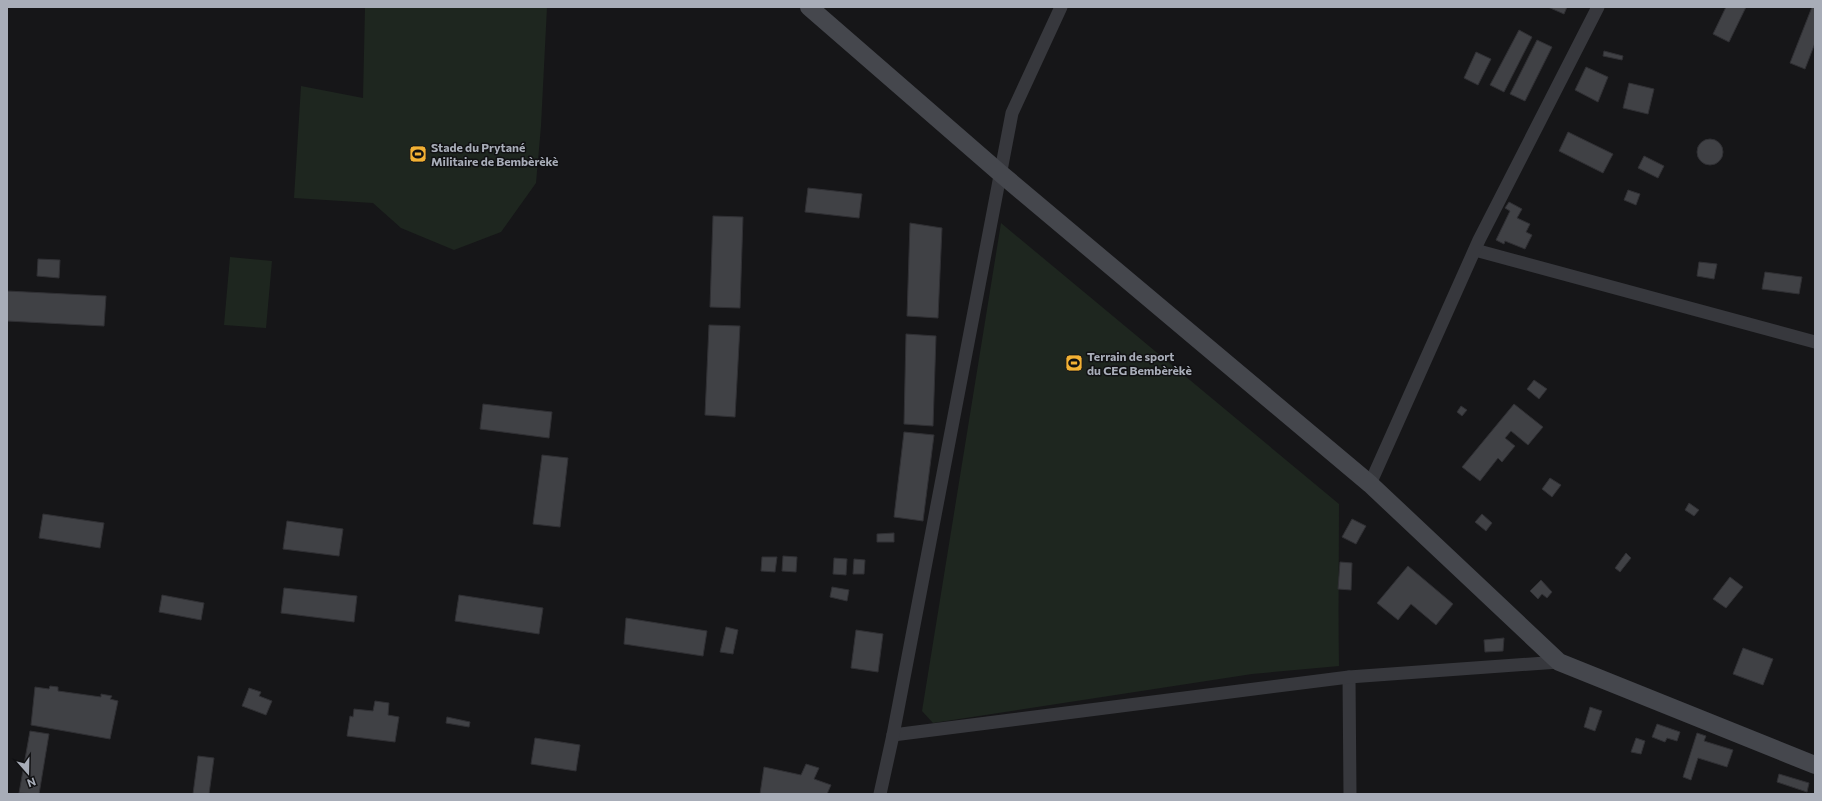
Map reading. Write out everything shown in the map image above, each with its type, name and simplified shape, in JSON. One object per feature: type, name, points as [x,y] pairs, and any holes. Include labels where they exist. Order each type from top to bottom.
[{"type":"main road","points":[[809,7],[1000,173],[1370,484],[1559,662],[1815,765]]},
{"type":"street","points":[[880,794],[893,735],[1012,113],[1061,7]]},
{"type":"street","points":[[1370,484],[1475,250],[1598,7]]},
{"type":"street","points":[[1475,250],[1815,342]]},
{"type":"street","points":[[893,735],[1349,677],[1559,662]]},
{"type":"street","points":[[1349,677],[1350,794]]},
{"type":"shaded area","name":"Stade du Prytané Militaire de Bembèrèkè","points":[[365,7],[547,7],[541,126],[536,183],[501,232],[454,250],[401,228],[373,203],[294,198],[301,86],[363,98]]},
{"type":"shaded area","name":"Terrain de sport du CEG Bembèrèkè","points":[[1001,223],[1339,504],[1339,666],[1252,674],[933,723],[922,711]]},
{"type":"shaded area","points":[[230,257],[272,261],[266,328],[224,325]]},
{"type":"building","points":[[1548,7],[1567,7],[1564,14]]},
{"type":"building","points":[[1726,7],[1746,7],[1729,42],[1713,34]]},
{"type":"building","points":[[1812,7],[1815,7],[1815,43],[1805,69],[1790,63]]},
{"type":"building","points":[[1519,30],[1532,37],[1504,92],[1490,85]]},
{"type":"building","points":[[1537,40],[1552,47],[1525,101],[1510,94]]},
{"type":"building","points":[[1604,51],[1623,56],[1622,60],[1603,56]]},
{"type":"building","points":[[1476,52],[1491,59],[1478,85],[1464,78]]},
{"type":"building","points":[[1586,67],[1608,77],[1598,102],[1575,90]]},
{"type":"building","points":[[1629,83],[1654,89],[1648,114],[1623,108]]},
{"type":"building","points":[[1568,132],[1613,154],[1603,173],[1559,151]]},
{"type":"building","points":[[1710,139],[1720,142],[1723,152],[1720,162],[1710,165],[1700,162],[1697,152],[1700,142]]},
{"type":"building","points":[[1644,156],[1664,166],[1658,178],[1638,168]]},
{"type":"building","points":[[808,188],[862,194],[859,218],[805,212]]},
{"type":"building","points":[[1628,190],[1640,194],[1636,205],[1624,200]]},
{"type":"building","points":[[1509,202],[1522,209],[1517,218],[1530,224],[1526,232],[1532,235],[1525,249],[1505,241],[1504,244],[1496,240],[1510,211],[1505,208]]},
{"type":"building","points":[[713,216],[743,217],[740,308],[710,307]]},
{"type":"building","points":[[910,223],[942,228],[938,318],[907,316]]},
{"type":"building","points":[[38,259],[60,260],[59,278],[37,276]]},
{"type":"building","points":[[1699,262],[1717,264],[1714,279],[1697,276]]},
{"type":"building","points":[[1765,272],[1802,277],[1799,294],[1762,289]]},
{"type":"building","points":[[7,291],[106,296],[104,326],[7,321]]},
{"type":"building","points":[[709,325],[740,326],[735,417],[705,415]]},
{"type":"building","points":[[906,334],[936,336],[933,426],[904,424]]},
{"type":"building","points":[[1534,380],[1547,389],[1539,399],[1527,389]]},
{"type":"building","points":[[483,404],[552,412],[549,438],[480,429]]},
{"type":"building","points":[[1514,404],[1543,427],[1528,445],[1511,431],[1505,438],[1515,446],[1502,462],[1498,458],[1480,481],[1462,467]]},
{"type":"building","points":[[1461,406],[1467,410],[1462,416],[1457,412]]},
{"type":"building","points":[[904,432],[934,435],[923,521],[894,517]]},
{"type":"building","points":[[542,455],[568,458],[560,527],[533,524]]},
{"type":"building","points":[[1550,478],[1561,485],[1552,497],[1542,489]]},
{"type":"building","points":[[1689,503],[1699,510],[1694,516],[1685,510]]},
{"type":"building","points":[[43,514],[104,523],[100,548],[39,538]]},
{"type":"building","points":[[1482,514],[1492,523],[1486,531],[1475,522]]},
{"type":"building","points":[[1352,519],[1366,526],[1356,544],[1342,537]]},
{"type":"building","points":[[287,521],[343,529],[339,556],[283,549]]},
{"type":"building","points":[[894,533],[894,542],[877,542],[877,534]]},
{"type":"building","points":[[1626,553],[1631,558],[1620,572],[1615,568]]},
{"type":"building","points":[[783,556],[797,557],[796,572],[782,571]]},
{"type":"building","points":[[762,557],[777,557],[775,572],[761,571]]},
{"type":"building","points":[[834,558],[847,559],[846,575],[833,574]]},
{"type":"building","points":[[854,559],[865,560],[864,574],[853,574]]},
{"type":"building","points":[[1340,562],[1352,563],[1351,590],[1338,589]]},
{"type":"building","points":[[1408,566],[1453,604],[1436,625],[1411,604],[1398,620],[1377,603]]},
{"type":"building","points":[[1730,577],[1743,587],[1726,608],[1713,599]]},
{"type":"building","points":[[1541,580],[1552,592],[1547,598],[1542,594],[1538,599],[1530,591]]},
{"type":"building","points":[[832,587],[849,590],[847,601],[830,597]]},
{"type":"building","points":[[284,588],[357,596],[354,622],[281,613]]},
{"type":"building","points":[[162,595],[204,603],[201,620],[159,612]]},
{"type":"building","points":[[459,595],[543,608],[539,634],[455,621]]},
{"type":"building","points":[[626,618],[707,631],[703,656],[624,644]]},
{"type":"building","points":[[726,627],[738,630],[733,654],[720,652]]},
{"type":"building","points":[[856,630],[883,634],[878,672],[851,668]]},
{"type":"building","points":[[1504,638],[1503,651],[1485,652],[1484,640]]},
{"type":"building","points":[[1743,648],[1773,659],[1763,685],[1733,674]]},
{"type":"building","points":[[50,686],[58,687],[58,691],[101,697],[101,694],[112,696],[110,699],[118,701],[110,739],[31,725],[35,687],[49,689]]},
{"type":"building","points":[[249,688],[261,692],[259,696],[272,701],[266,715],[242,706]]},
{"type":"building","points":[[375,701],[389,703],[388,715],[399,717],[395,742],[347,736],[350,716],[353,717],[354,709],[373,711]]},
{"type":"building","points":[[1590,707],[1602,711],[1595,731],[1584,727]]},
{"type":"building","points":[[447,717],[470,722],[469,727],[446,723]]},
{"type":"building","points":[[1657,724],[1680,732],[1677,741],[1667,738],[1665,742],[1652,737]]},
{"type":"building","points":[[30,731],[49,734],[39,794],[19,793]]},
{"type":"building","points":[[1697,733],[1706,736],[1704,741],[1733,750],[1727,767],[1698,758],[1691,780],[1683,777]]},
{"type":"building","points":[[535,738],[580,745],[576,771],[531,764]]},
{"type":"building","points":[[1636,738],[1645,741],[1641,754],[1631,752]]},
{"type":"building","points":[[198,756],[214,758],[209,794],[193,794]]},
{"type":"building","points":[[806,764],[819,768],[814,779],[831,785],[827,794],[760,794],[764,767],[801,775]]},
{"type":"building","points":[[1779,774],[1809,783],[1807,792],[1777,782]]},
{"type":"place","name":"Stade du Prytané Militaire de Bembèrèkè","points":[[418,154]]},
{"type":"place","name":"Terrain de sport du CEG Bembèrèkè","points":[[1074,363]]}]
